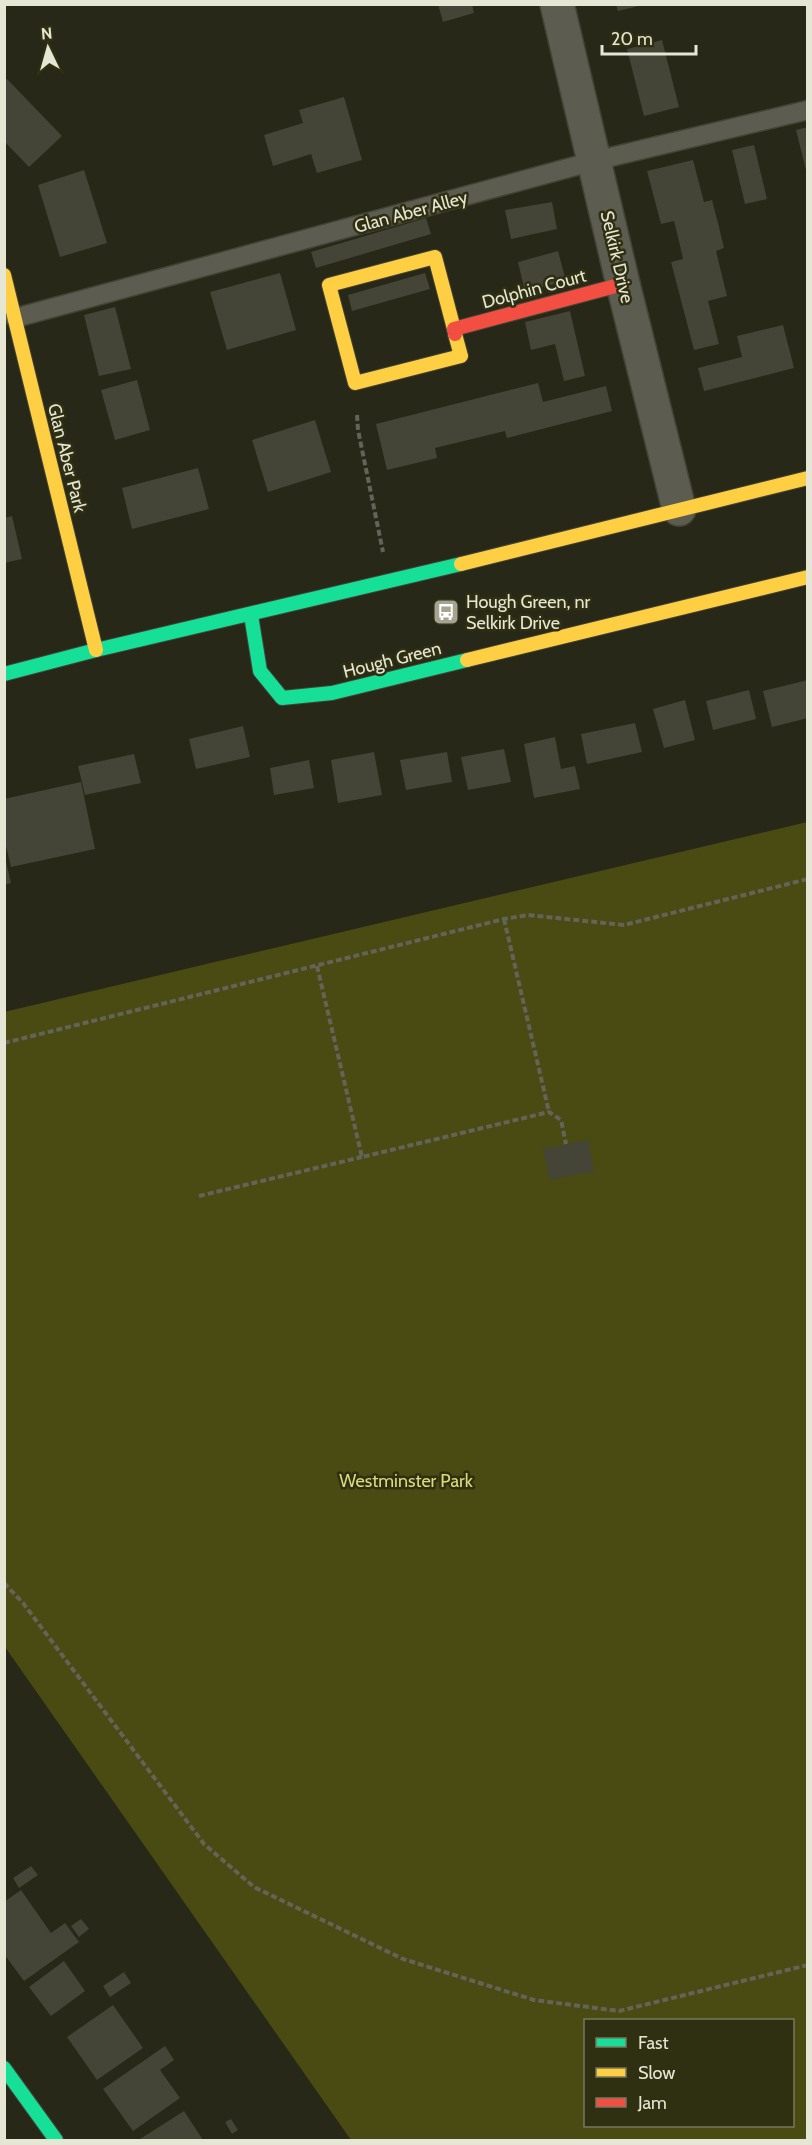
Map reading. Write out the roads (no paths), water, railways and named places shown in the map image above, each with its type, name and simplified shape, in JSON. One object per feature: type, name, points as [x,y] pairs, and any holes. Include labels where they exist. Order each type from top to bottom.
[{"type":"street","name":"Selkirk Drive","points":[[557,4],[679,509]]},
{"type":"street","points":[[435,257],[454,329],[461,356],[355,383],[329,285],[435,257]]},
{"type":"street","name":"Glan Aber Park","points":[[4,275],[96,650]]},
{"type":"street","name":"Dolphin Court","points":[[454,329],[623,284]]},
{"type":"street","points":[[4,674],[96,650],[389,582],[807,478]]},
{"type":"street","name":"Hough Green","points":[[251,615],[260,671],[282,698],[332,693],[807,577]]},
{"type":"street","points":[[4,2068],[56,2140]]},
{"type":"lane","name":"Glan Aber Alley","points":[[15,318],[594,161],[807,110]]},
{"type":"place","name":"Hough Green, nr Selkirk Drive","points":[[446,612]]},
{"type":"park label","name":"Westminster Park","points":[[406,1481]]}]
